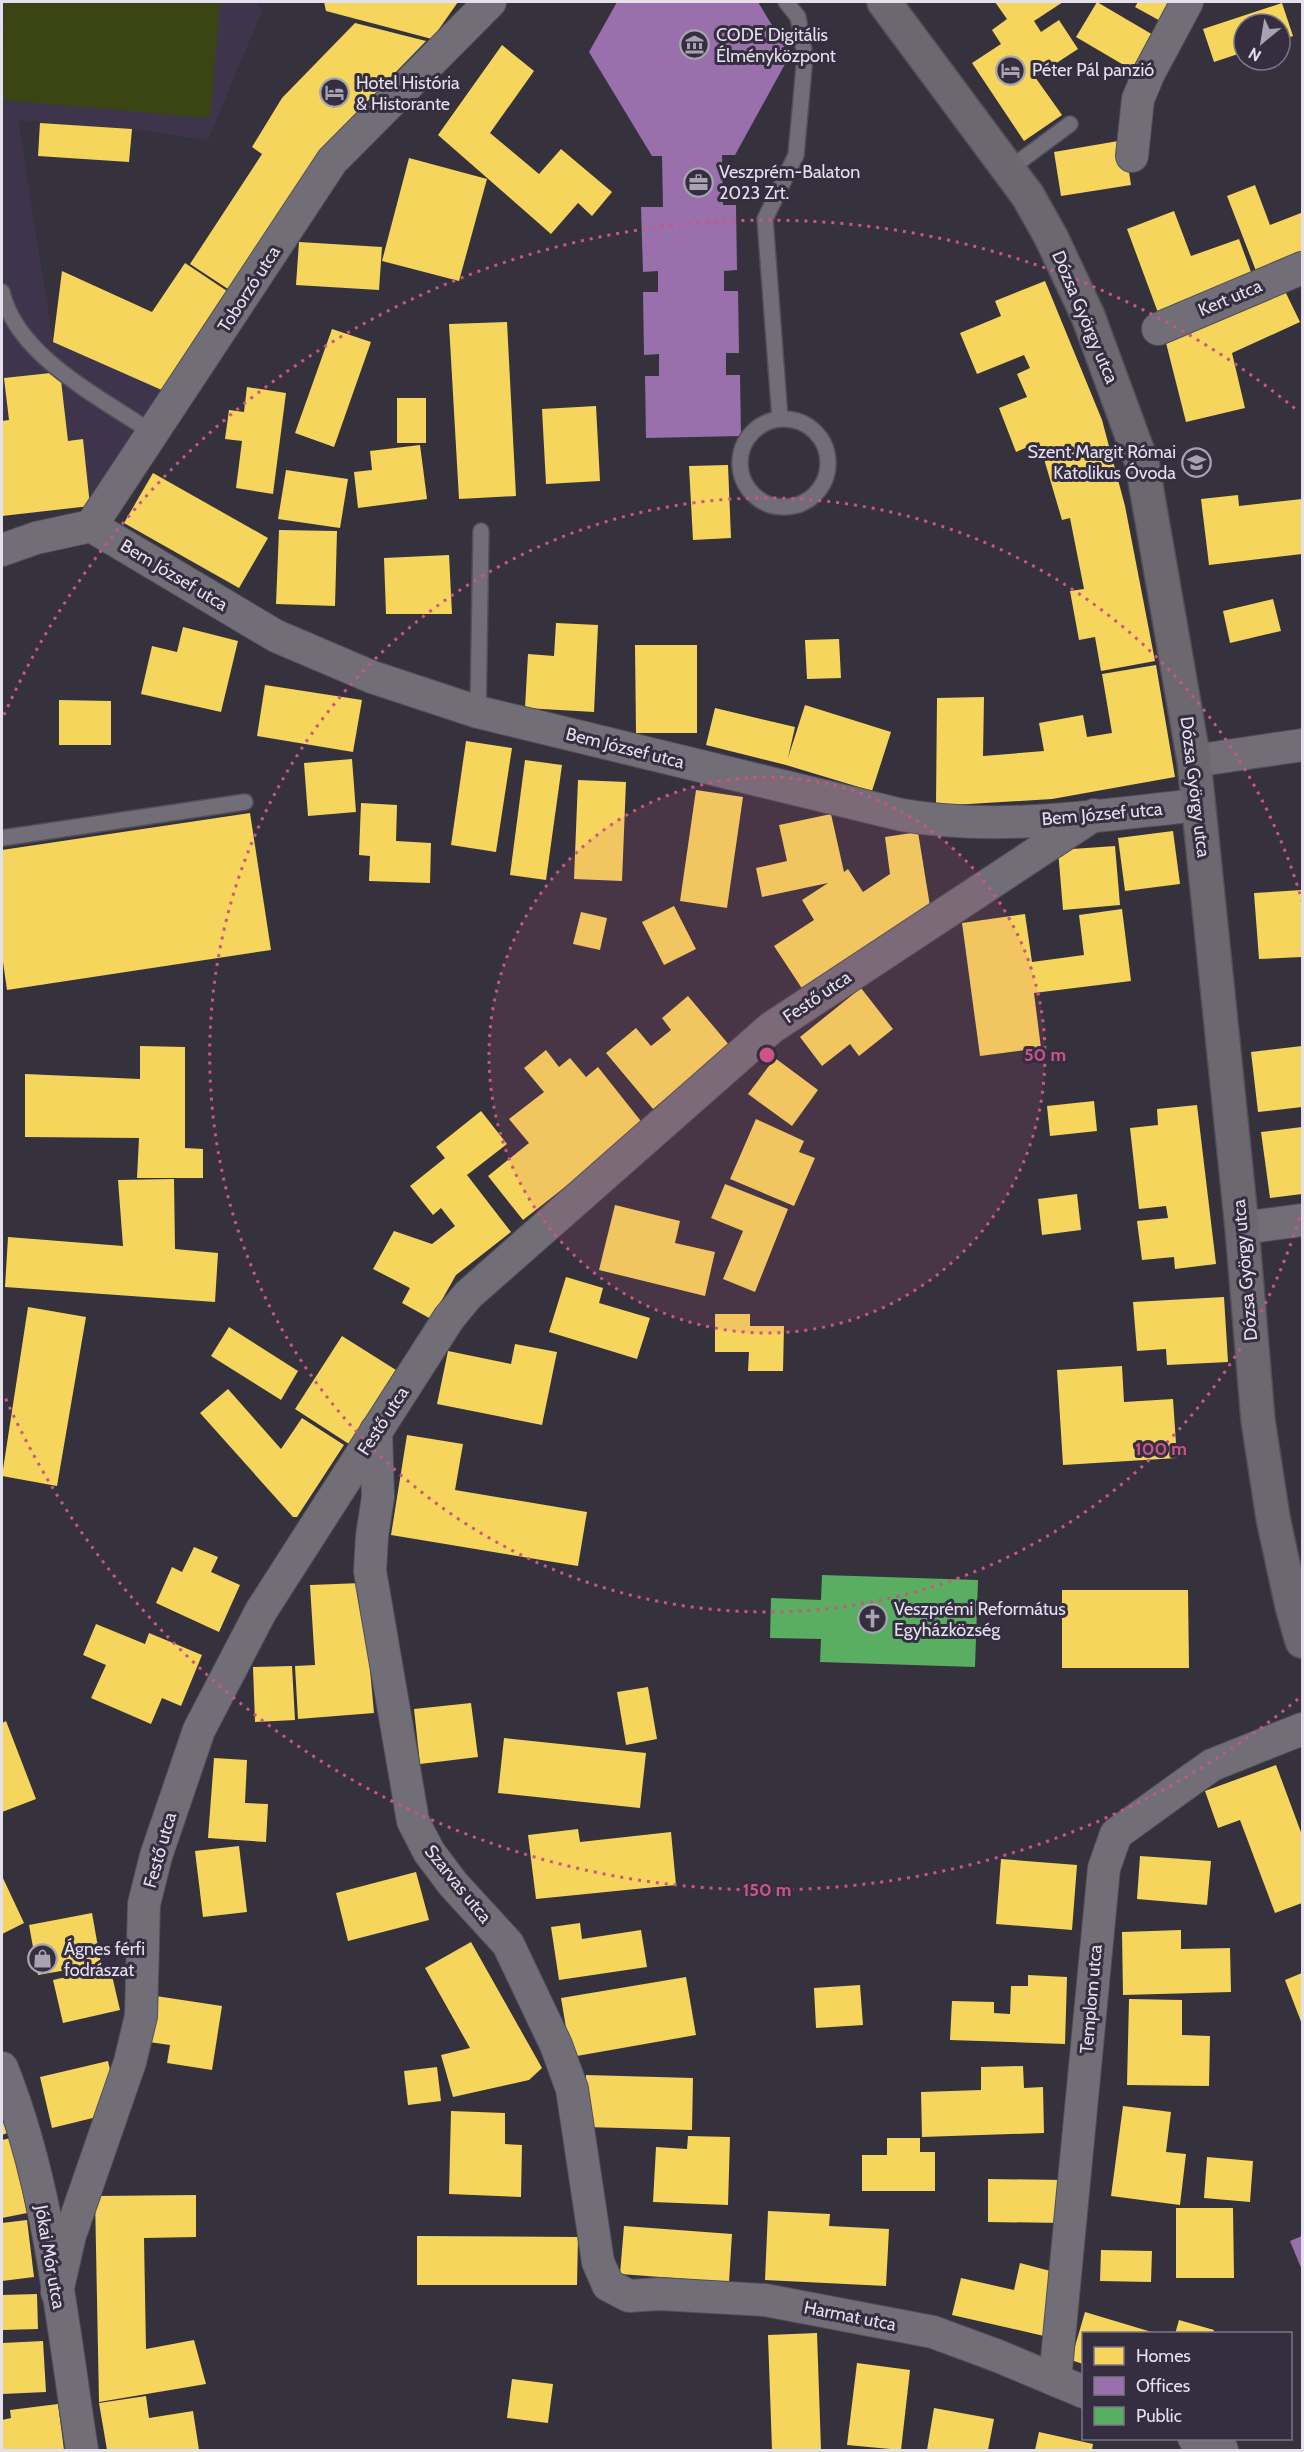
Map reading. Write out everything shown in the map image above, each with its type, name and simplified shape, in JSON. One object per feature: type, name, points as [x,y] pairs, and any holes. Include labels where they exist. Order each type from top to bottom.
[{"type":"main road","name":"Dózsa György utca","points":[[884,2],[1028,196],[1051,237],[1088,316],[1142,463],[1194,761],[1242,1228],[1258,1420],[1273,1518],[1302,1641]]},
{"type":"street","name":"Toborzó utca","points":[[91,526],[154,434],[332,161],[490,2]]},
{"type":"street","points":[[1132,156],[1138,99],[1149,73],[1187,2]]},
{"type":"street","name":"Kert utca","points":[[1158,329],[1302,268]]},
{"type":"street","points":[[2,550],[36,538],[91,526]]},
{"type":"street","name":"Bem József utca","points":[[91,526],[276,636],[372,677],[478,712],[922,818],[992,824],[1198,805]]},
{"type":"street","points":[[1194,761],[1302,745]]},
{"type":"street","name":"Festő utca","points":[[57,2292],[70,2235],[130,2062],[141,2016],[144,1904],[156,1856],[199,1730],[261,1611],[449,1318],[468,1295],[771,1028],[1094,815]]},
{"type":"street","points":[[1242,1228],[1302,1220]]},
{"type":"street","name":"Szarvas utca","points":[[376,1431],[378,1497],[370,1571],[413,1821],[429,1852],[453,1884],[508,1944],[556,2045],[572,2089],[598,2262],[608,2285]]},
{"type":"street","name":"Templom utca","points":[[1055,2380],[1104,1868],[1116,1834],[1212,1765],[1302,1729]]},
{"type":"street","name":"Jókai Mór utca","points":[[2,2068],[18,2109],[45,2218],[82,2451]]},
{"type":"street","name":"Harmat utca","points":[[608,2285],[629,2296],[659,2294],[765,2300],[933,2332],[1082,2392]]},
{"type":"street","points":[[1196,2440],[1222,2451]]},
{"type":"lane","points":[[780,419],[765,219],[796,155],[805,56],[798,17],[786,2]]},
{"type":"lane","points":[[1008,170],[1070,124]]},
{"type":"lane","points":[[2,292],[18,330],[37,354],[154,434]]},
{"type":"lane","points":[[780,419],[799,421],[813,429],[823,440],[828,455],[828,471],[816,493],[804,502],[789,507],[773,506],[760,500],[748,490],[739,467],[741,452],[747,437],[758,427],[780,419]]},
{"type":"lane","points":[[478,712],[481,531]]},
{"type":"lane","points":[[2,838],[244,802]]},
{"type":"shaded area","points":[[2,2],[256,2],[262,11],[208,140],[132,129],[18,120],[53,342],[164,391],[90,506],[2,516]]},
{"type":"green space","points":[[4,2],[220,2],[210,118],[2,100]]},
{"type":"building: Homes","points":[[324,2],[458,2],[432,39],[326,11]]},
{"type":"building: Homes","name":"Péter Pál panzió","points":[[995,2],[1063,2],[1034,21],[1041,32],[1059,20],[1078,49],[1035,77],[1062,115],[1024,141],[972,63],[1001,44],[992,30],[1007,19]]},
{"type":"building: Homes","points":[[1097,2],[1160,39],[1139,74],[1076,37]]},
{"type":"building: Homes","points":[[1138,2],[1176,2],[1164,23],[1135,7]]},
{"type":"building: Homes","points":[[1282,3],[1285,12],[1255,12]]},
{"type":"building: Homes","points":[[1232,19],[1232,56],[1214,62],[1203,29]]},
{"type":"building: Homes","points":[[355,23],[426,41],[328,142],[231,291],[190,264],[262,154],[252,147],[282,98]]},
{"type":"building: Homes","points":[[502,45],[534,71],[490,133],[539,174],[561,149],[612,192],[592,216],[578,203],[551,234],[438,135]]},
{"type":"building: Homes","points":[[40,123],[132,129],[129,162],[38,156]]},
{"type":"building: Homes","points":[[1124,140],[1131,185],[1061,196],[1054,152]]},
{"type":"building: Homes","points":[[409,158],[487,179],[459,281],[382,261]]},
{"type":"building: Homes","points":[[1255,185],[1270,225],[1301,213],[1302,216],[1302,259],[1258,276],[1227,196]]},
{"type":"building: Homes","points":[[1174,211],[1191,256],[1239,239],[1255,283],[1160,318],[1127,229]]},
{"type":"building: Homes","points":[[299,242],[382,247],[379,290],[296,285]]},
{"type":"building: Homes","points":[[185,263],[230,293],[164,391],[53,342],[62,271],[152,312]]},
{"type":"building: Homes","points":[[1045,281],[1102,420],[1125,506],[1155,661],[1101,671],[1095,637],[1079,640],[1070,591],[1084,589],[1070,518],[1062,520],[1039,442],[1016,452],[999,408],[1027,397],[1017,374],[1030,368],[1024,355],[977,374],[960,333],[1001,316],[995,301]]},
{"type":"building: Homes","points":[[1282,285],[1300,322],[1232,353],[1245,408],[1186,422],[1165,339]]},
{"type":"building: Homes","points":[[507,322],[516,496],[459,499],[449,324]]},
{"type":"building: Homes","points":[[332,329],[371,342],[334,447],[295,433]]},
{"type":"building: Homes","points":[[60,372],[68,441],[83,439],[90,506],[2,516],[2,421],[9,420],[4,378]]},
{"type":"building: Homes","points":[[247,387],[286,393],[273,494],[236,488],[242,441],[225,439],[229,410],[244,412]]},
{"type":"building: Homes","points":[[397,398],[426,398],[426,443],[397,443]]},
{"type":"building: Homes","points":[[596,406],[600,481],[546,484],[542,409]]},
{"type":"building: Homes","points":[[420,445],[427,499],[358,508],[354,472],[372,470],[370,451]]},
{"type":"building: Homes","points":[[728,465],[731,538],[693,540],[689,466]]},
{"type":"building: Homes","points":[[286,470],[348,479],[340,528],[278,519]]},
{"type":"building: Homes","points":[[153,473],[268,538],[239,588],[124,523]]},
{"type":"building: Homes","points":[[1238,495],[1239,506],[1302,499],[1302,554],[1209,565],[1201,499]]},
{"type":"building: Homes","points":[[279,530],[337,531],[335,606],[276,604]]},
{"type":"building: Homes","points":[[449,555],[452,614],[386,614],[384,558]]},
{"type":"building: Homes","points":[[1273,599],[1281,631],[1230,643],[1223,611]]},
{"type":"building: Homes","points":[[556,623],[598,625],[594,712],[525,708],[528,654],[554,656]]},
{"type":"building: Homes","points":[[183,627],[238,641],[221,712],[141,694],[152,646],[177,652]]},
{"type":"building: Homes","points":[[839,639],[841,678],[807,679],[805,640]]},
{"type":"building: Homes","points":[[635,645],[697,645],[697,733],[636,733]]},
{"type":"building: Homes","points":[[1156,665],[1175,777],[1052,799],[936,806],[937,698],[984,697],[983,756],[1044,751],[1039,723],[1083,715],[1087,737],[1112,733],[1102,674]]},
{"type":"building: Homes","points":[[265,685],[362,700],[353,752],[257,736]]},
{"type":"building: Homes","points":[[59,700],[111,701],[111,745],[59,745]]},
{"type":"building: Homes","points":[[805,705],[891,732],[872,791],[786,765],[706,745],[715,708],[795,727],[788,758]]},
{"type":"building: Homes","points":[[466,741],[512,748],[496,852],[451,845]]},
{"type":"building: Homes","points":[[352,759],[356,812],[308,816],[304,763]]},
{"type":"building: Homes","points":[[525,760],[562,765],[546,880],[510,875]]},
{"type":"building: Homes","points":[[578,780],[626,782],[622,881],[574,879]]},
{"type":"building: Homes","points":[[696,790],[743,797],[727,908],[680,901]]},
{"type":"building: Homes","points":[[361,803],[397,805],[396,841],[431,843],[430,883],[369,881],[370,856],[359,855]]},
{"type":"building: Homes","points":[[250,813],[271,950],[7,990],[2,955],[2,850]]},
{"type":"building: Homes","points":[[831,814],[844,872],[848,869],[863,892],[890,874],[885,837],[918,832],[930,906],[803,990],[774,946],[814,920],[802,900],[828,883],[762,897],[756,868],[787,861],[779,825]]},
{"type":"building: Homes","points":[[1173,831],[1180,884],[1125,891],[1118,838]]},
{"type":"building: Homes","points":[[1115,846],[1120,905],[1063,910],[1058,850]]},
{"type":"building: Homes","points":[[1302,890],[1302,957],[1259,959],[1254,893]]},
{"type":"building: Homes","points":[[674,906],[696,949],[664,965],[642,922]]},
{"type":"building: Homes","points":[[1122,909],[1131,981],[1034,993],[1041,1048],[980,1056],[962,923],[1025,914],[1032,962],[1084,955],[1079,915]]},
{"type":"building: Homes","points":[[581,912],[607,918],[600,950],[573,944]]},
{"type":"building: Homes","points":[[861,988],[893,1029],[859,1056],[850,1044],[822,1066],[800,1037]]},
{"type":"building: Homes","points":[[688,996],[730,1046],[653,1109],[606,1053],[636,1028],[651,1046],[671,1030],[662,1018]]},
{"type":"building: Homes","points":[[140,1046],[185,1047],[185,1148],[203,1149],[203,1178],[137,1178],[139,1138],[25,1137],[25,1074],[140,1079]]},
{"type":"building: Homes","points":[[1302,1046],[1302,1107],[1258,1112],[1251,1052]]},
{"type":"building: Homes","points":[[546,1050],[559,1067],[570,1058],[586,1077],[598,1067],[644,1125],[523,1220],[488,1176],[529,1143],[509,1119],[544,1092],[524,1068]]},
{"type":"building: Homes","points":[[775,1058],[818,1090],[792,1126],[748,1094]]},
{"type":"building: Homes","points":[[1094,1101],[1097,1131],[1050,1136],[1047,1106]]},
{"type":"building: Homes","points":[[1197,1105],[1216,1264],[1175,1269],[1174,1257],[1142,1260],[1137,1221],[1168,1218],[1166,1206],[1139,1209],[1130,1128],[1158,1125],[1157,1109]]},
{"type":"building: Homes","points":[[481,1111],[507,1144],[467,1175],[511,1232],[456,1275],[431,1319],[402,1303],[410,1288],[373,1269],[394,1231],[432,1244],[455,1226],[441,1208],[433,1215],[410,1186],[445,1158],[436,1147]]},
{"type":"building: Homes","points":[[756,1119],[804,1141],[799,1152],[815,1158],[794,1206],[730,1179]]},
{"type":"building: Homes","points":[[1302,1127],[1302,1194],[1270,1198],[1261,1132]]},
{"type":"building: Homes","points":[[174,1179],[175,1249],[218,1253],[215,1302],[5,1287],[8,1237],[123,1246],[118,1180]]},
{"type":"building: Homes","points":[[725,1184],[788,1209],[755,1292],[723,1279],[743,1231],[711,1218]]},
{"type":"building: Homes","points":[[1077,1194],[1081,1230],[1042,1235],[1038,1199]]},
{"type":"building: Homes","points":[[615,1205],[680,1221],[675,1243],[715,1252],[705,1296],[599,1270]]},
{"type":"building: Homes","points":[[566,1277],[603,1288],[599,1303],[650,1318],[637,1359],[549,1332]]},
{"type":"building: Homes","points":[[1224,1297],[1228,1362],[1167,1365],[1166,1349],[1137,1351],[1133,1302]]},
{"type":"building: Homes","points":[[28,1307],[86,1317],[57,1486],[2,1476]]},
{"type":"building: Homes","points":[[715,1314],[750,1314],[750,1326],[784,1326],[783,1371],[748,1371],[749,1352],[715,1352]]},
{"type":"building: Homes","points":[[229,1327],[298,1371],[281,1400],[211,1356]]},
{"type":"building: Homes","points":[[342,1336],[396,1370],[349,1444],[295,1409]]},
{"type":"building: Homes","points":[[515,1344],[557,1352],[542,1425],[437,1404],[448,1351],[511,1364]]},
{"type":"building: Homes","points":[[1122,1366],[1124,1402],[1173,1399],[1177,1458],[1063,1465],[1057,1370]]},
{"type":"building: Homes","points":[[228,1389],[281,1449],[302,1418],[344,1445],[297,1517],[293,1517],[200,1413]]},
{"type":"building: Homes","points":[[407,1435],[463,1444],[455,1490],[587,1512],[578,1566],[391,1535]]},
{"type":"building: Homes","points":[[194,1547],[218,1557],[211,1572],[240,1585],[219,1632],[156,1603],[172,1567],[182,1572]]},
{"type":"building: Homes","points":[[362,1583],[374,1713],[298,1719],[295,1666],[315,1665],[310,1585]]},
{"type":"building: Homes","points":[[1062,1590],[1188,1590],[1189,1668],[1062,1668]]},
{"type":"building: Homes","points":[[96,1624],[145,1644],[149,1633],[202,1655],[181,1706],[162,1698],[151,1724],[91,1698],[106,1665],[83,1655]]},
{"type":"building: Homes","points":[[292,1666],[295,1720],[255,1722],[253,1667]]},
{"type":"building: Homes","points":[[648,1687],[657,1739],[626,1745],[617,1692]]},
{"type":"building: Homes","points":[[471,1703],[478,1757],[420,1764],[414,1709]]},
{"type":"building: Homes","points":[[6,1721],[36,1799],[2,1812],[2,1723]]},
{"type":"building: Homes","points":[[504,1738],[646,1753],[640,1808],[498,1793]]},
{"type":"building: Homes","points":[[214,1758],[247,1760],[245,1803],[268,1804],[266,1842],[208,1838]]},
{"type":"building: Homes","points":[[1276,1765],[1302,1835],[1302,1903],[1275,1913],[1240,1820],[1218,1828],[1205,1791]]},
{"type":"building: Homes","points":[[578,1829],[580,1842],[671,1832],[676,1885],[536,1899],[528,1835]]},
{"type":"building: Homes","points":[[239,1846],[247,1912],[203,1917],[195,1851]]},
{"type":"building: Homes","points":[[1140,1856],[1211,1861],[1207,1905],[1137,1899]]},
{"type":"building: Homes","points":[[1001,1859],[1077,1865],[1072,1930],[996,1924]]},
{"type":"building: Homes","points":[[416,1872],[429,1920],[348,1941],[336,1893]]},
{"type":"building: Homes","points":[[2,1876],[24,1923],[2,1934]]},
{"type":"building: Homes","points":[[92,1913],[101,1964],[38,1975],[29,1925]]},
{"type":"building: Homes","points":[[580,1923],[582,1939],[641,1930],[647,1967],[559,1980],[551,1927]]},
{"type":"building: Homes","points":[[1181,1930],[1181,1949],[1230,1948],[1231,1992],[1123,1995],[1122,1932]]},
{"type":"building: Homes","points":[[471,1942],[542,2068],[529,2080],[453,2097],[441,2055],[470,2048],[425,1968]]},
{"type":"building: Homes","points":[[110,1967],[120,2010],[63,2023],[53,1980]]},
{"type":"building: Homes","points":[[1302,1973],[1302,2024],[1285,1980]]},
{"type":"building: Homes","points":[[1028,1975],[1067,1977],[1065,2044],[950,2040],[952,2001],[994,2002],[994,2013],[1010,2014],[1011,1986],[1028,1986]]},
{"type":"building: Homes","points":[[686,1977],[696,2035],[571,2057],[561,1998]]},
{"type":"building: Homes","points":[[860,1985],[863,2025],[816,2028],[814,1988]]},
{"type":"building: Homes","points":[[156,1996],[222,2006],[212,2070],[167,2063],[170,2045],[149,2042]]},
{"type":"building: Homes","points":[[1129,1999],[1182,2000],[1182,2035],[1210,2036],[1209,2086],[1127,2085]]},
{"type":"building: Homes","points":[[108,2061],[114,2088],[101,2116],[52,2128],[40,2077]]},
{"type":"building: Homes","points":[[1023,2066],[1024,2088],[1043,2087],[1044,2133],[922,2137],[921,2092],[981,2090],[981,2067]]},
{"type":"building: Homes","points":[[437,2067],[441,2101],[408,2105],[404,2071]]},
{"type":"building: Homes","points":[[586,2075],[693,2078],[692,2130],[585,2127]]},
{"type":"building: Homes","points":[[1123,2106],[1171,2112],[1166,2152],[1186,2154],[1180,2205],[1111,2196]]},
{"type":"building: Homes","points":[[451,2111],[505,2113],[505,2144],[522,2145],[521,2197],[449,2194]]},
{"type":"building: Homes","points":[[2,2119],[7,2133],[2,2135]]},
{"type":"building: Homes","points":[[688,2136],[730,2137],[728,2205],[653,2202],[656,2147],[687,2149]]},
{"type":"building: Homes","points":[[11,2138],[27,2213],[2,2218],[2,2140]]},
{"type":"building: Homes","points":[[887,2138],[920,2138],[920,2152],[935,2152],[935,2191],[862,2191],[862,2155],[887,2155]]},
{"type":"building: Homes","points":[[1207,2157],[1253,2161],[1250,2202],[1204,2198]]},
{"type":"building: Homes","points":[[988,2179],[1063,2180],[1063,2223],[988,2222]]},
{"type":"building: Homes","points":[[196,2195],[196,2237],[144,2238],[146,2349],[194,2340],[206,2384],[99,2402],[95,2196]]},
{"type":"building: Homes","points":[[1176,2208],[1233,2208],[1234,2278],[1176,2278]]},
{"type":"building: Homes","points":[[768,2211],[830,2214],[829,2226],[889,2229],[886,2286],[765,2280]]},
{"type":"building: Homes","points":[[27,2220],[34,2277],[2,2281],[2,2223]]},
{"type":"building: Homes","points":[[624,2226],[732,2234],[729,2282],[620,2274]]},
{"type":"building: Homes","points":[[417,2236],[578,2237],[577,2285],[417,2285]]},
{"type":"building: Homes","points":[[1101,2250],[1152,2251],[1151,2282],[1100,2281]]},
{"type":"building: Homes","points":[[1020,2263],[1058,2273],[1044,2336],[952,2315],[961,2278],[1014,2290]]},
{"type":"building: Homes","points":[[37,2294],[38,2329],[2,2330],[2,2295]]},
{"type":"building: Homes","points":[[1085,2312],[1152,2332],[1082,2332],[1082,2364],[1071,2360]]},
{"type":"building: Homes","points":[[1179,2320],[1214,2330],[1214,2332],[1176,2332]]},
{"type":"building: Homes","points":[[817,2333],[821,2450],[772,2450],[768,2335]]},
{"type":"building: Homes","points":[[43,2341],[46,2392],[2,2394],[2,2343]]},
{"type":"building: Homes","points":[[857,2363],[910,2370],[901,2450],[847,2445]]},
{"type":"building: Homes","points":[[512,2379],[553,2384],[548,2423],[507,2418]]},
{"type":"building: Homes","points":[[146,2396],[149,2418],[193,2411],[199,2450],[107,2450],[99,2403]]},
{"type":"building: Homes","points":[[58,2404],[64,2450],[2,2450],[2,2420],[11,2418],[10,2410]]},
{"type":"building: Homes","points":[[934,2408],[994,2419],[988,2450],[927,2450]]},
{"type":"building: Homes","points":[[1039,2432],[1093,2444],[1092,2450],[1035,2450]]},
{"type":"building: Offices","points":[[617,2],[758,2],[790,55],[735,155],[722,155],[723,205],[736,205],[737,270],[724,271],[724,291],[738,291],[739,353],[726,353],[726,375],[740,375],[741,436],[646,438],[645,376],[659,376],[659,354],[644,355],[643,292],[658,292],[658,271],[643,272],[641,207],[663,207],[662,156],[652,156],[589,52]]},
{"type":"building: Offices","points":[[1302,2236],[1302,2270],[1290,2241]]},
{"type":"building: Public","name":"Veszprémi Református Egyházközség","points":[[822,1575],[978,1580],[975,1667],[820,1662],[821,1639],[770,1638],[771,1598],[821,1600]]},
{"type":"place","name":"CODE Digitális Élményközpont","points":[[695,45]]},
{"type":"place","name":"Péter Pál panzió","points":[[1011,70]]},
{"type":"place","name":"Hotel História & Historante","points":[[335,93]]},
{"type":"place","name":"Veszprém-Balaton 2023 Zrt.","points":[[698,182]]},
{"type":"place","name":"Szent Margit Római Katolikus Óvoda","points":[[1197,462]]},
{"type":"place","name":"Veszprémi Református Egyházközség","points":[[873,1619]]},
{"type":"place","name":"Ágnes férfi fodrászat","points":[[43,1959]]}]
